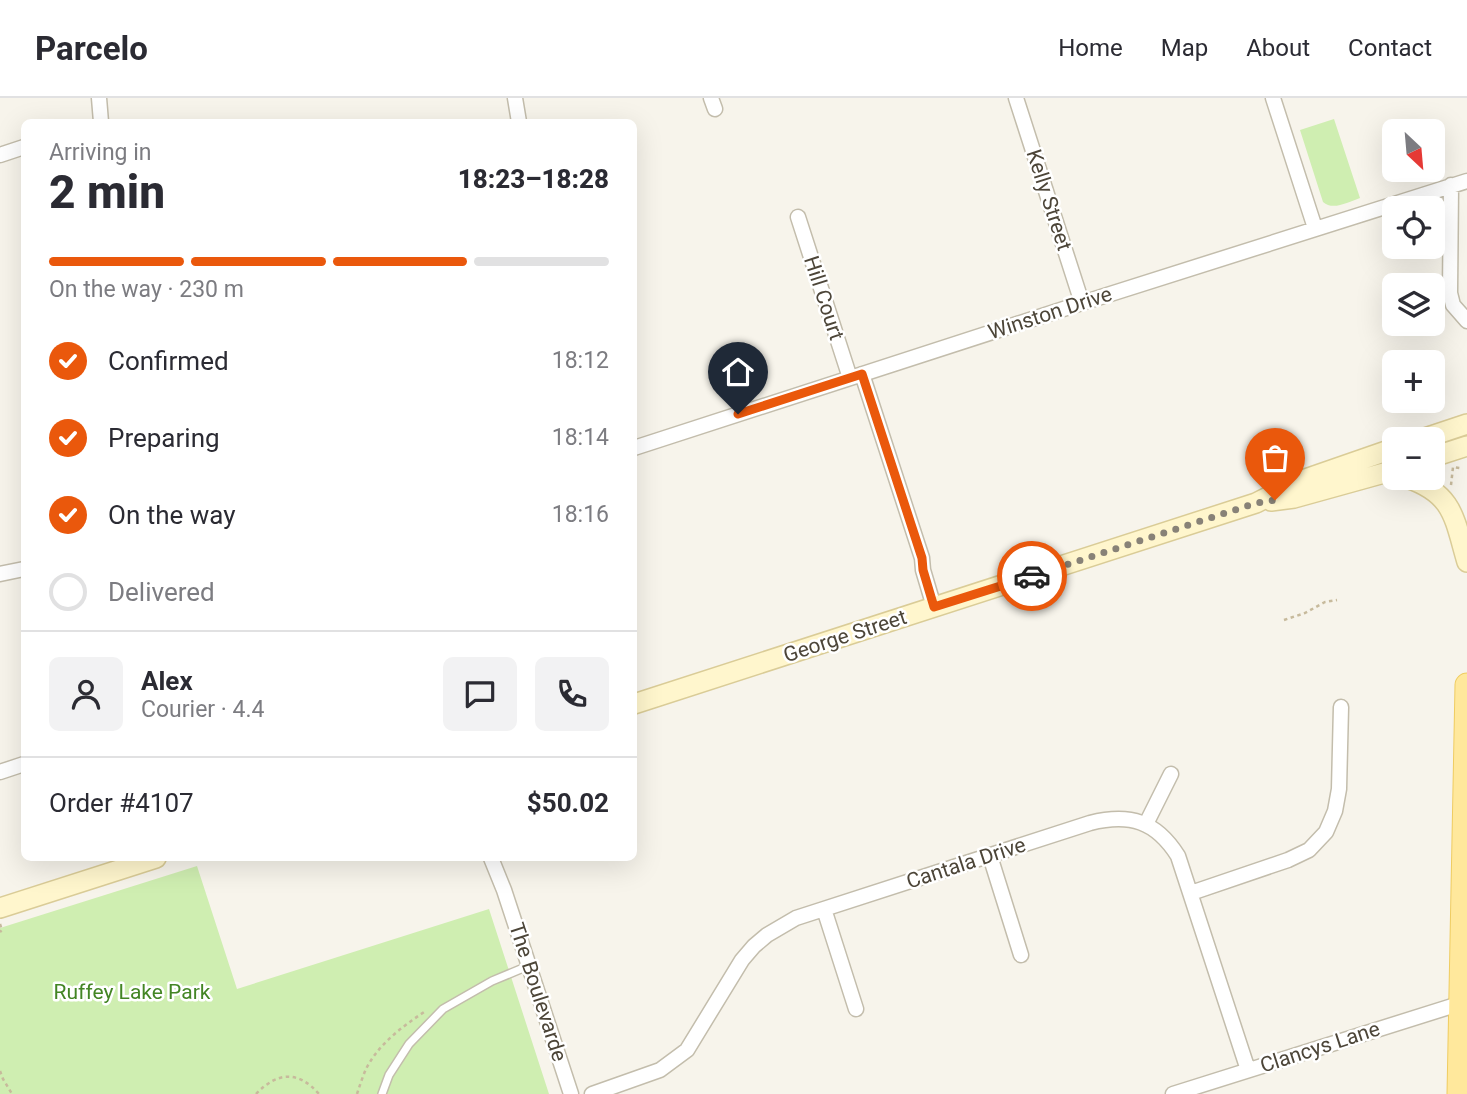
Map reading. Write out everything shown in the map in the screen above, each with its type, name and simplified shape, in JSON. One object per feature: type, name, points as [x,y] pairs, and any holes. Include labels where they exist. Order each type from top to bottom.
[{"type":"main road","points":[[1445,431],[1467,424]]},
{"type":"main road","points":[[1445,453],[1467,446]]},
{"type":"main road","name":"George Street","points":[[637,703],[1256,503],[1297,482],[1382,453]]},
{"type":"main road","name":"George Street","points":[[1256,503],[1294,498],[1382,475]]},
{"type":"main road","points":[[1433,490],[1445,501],[1453,516],[1467,562]]},
{"type":"main road","points":[[1459,1094],[1464,1002],[1467,685]]},
{"type":"main road","points":[[0,908],[147,861]]},
{"type":"street","points":[[99,98],[101,119]]},
{"type":"street","points":[[515,98],[518,119]]},
{"type":"street","name":"Kelly Street","points":[[1016,98],[1082,303]]},
{"type":"street","points":[[1273,98],[1315,228]]},
{"type":"street","points":[[0,155],[21,148]]},
{"type":"street","name":"Winston Drive","points":[[637,447],[1467,181]]},
{"type":"street","points":[[1451,186],[1450,293],[1453,305],[1467,321]]},
{"type":"street","name":"Hill Court","points":[[798,218],[938,606]]},
{"type":"street","points":[[0,574],[21,570]]},
{"type":"street","points":[[1191,893],[1288,860],[1309,850],[1326,832],[1335,811],[1339,789],[1341,707]]},
{"type":"street","points":[[0,772],[21,765]]},
{"type":"street","points":[[1171,774],[1146,824],[1157,831],[1174,849],[1184,870],[1248,1070]]},
{"type":"street","name":"Cantala Drive","points":[[592,1094],[660,1070],[687,1050],[742,960],[767,935],[796,918],[1104,819],[1119,818],[1146,824]]},
{"type":"street","points":[[990,856],[1021,956]]},
{"type":"street","name":"The Boulevarde","points":[[492,861],[571,1094]]},
{"type":"street","name":"The Boulevarde","points":[[498,861],[504,890]]},
{"type":"street","points":[[824,909],[856,1009]]},
{"type":"street","name":"Clancys Lane","points":[[1173,1094],[1464,1002]]},
{"type":"lane","points":[[382,1094],[389,1075],[409,1044],[443,1009],[492,981],[529,966]]},
{"type":"path","points":[[1451,491],[1453,467],[1460,468]]},
{"type":"path","points":[[1284,620],[1325,602],[1337,600]]},
{"type":"path","points":[[0,932],[1,926]]},
{"type":"path","points":[[1,1075],[12,1094]]},
{"type":"path","points":[[256,1094],[267,1083],[285,1077],[296,1077],[319,1094]]},
{"type":"green space","points":[[1334,119],[1360,198],[1331,206],[1323,202],[1300,130]]},
{"type":"green space","name":"Ruffey Lake Park","points":[[197,866],[237,989],[489,909],[549,1094],[0,1094],[0,928]]},
{"type":"way so far","points":[[1032,576],[1256,503],[1275,500]]},
{"type":"route","points":[[738,414],[862,374],[922,558],[934,607],[1032,576]]}]
